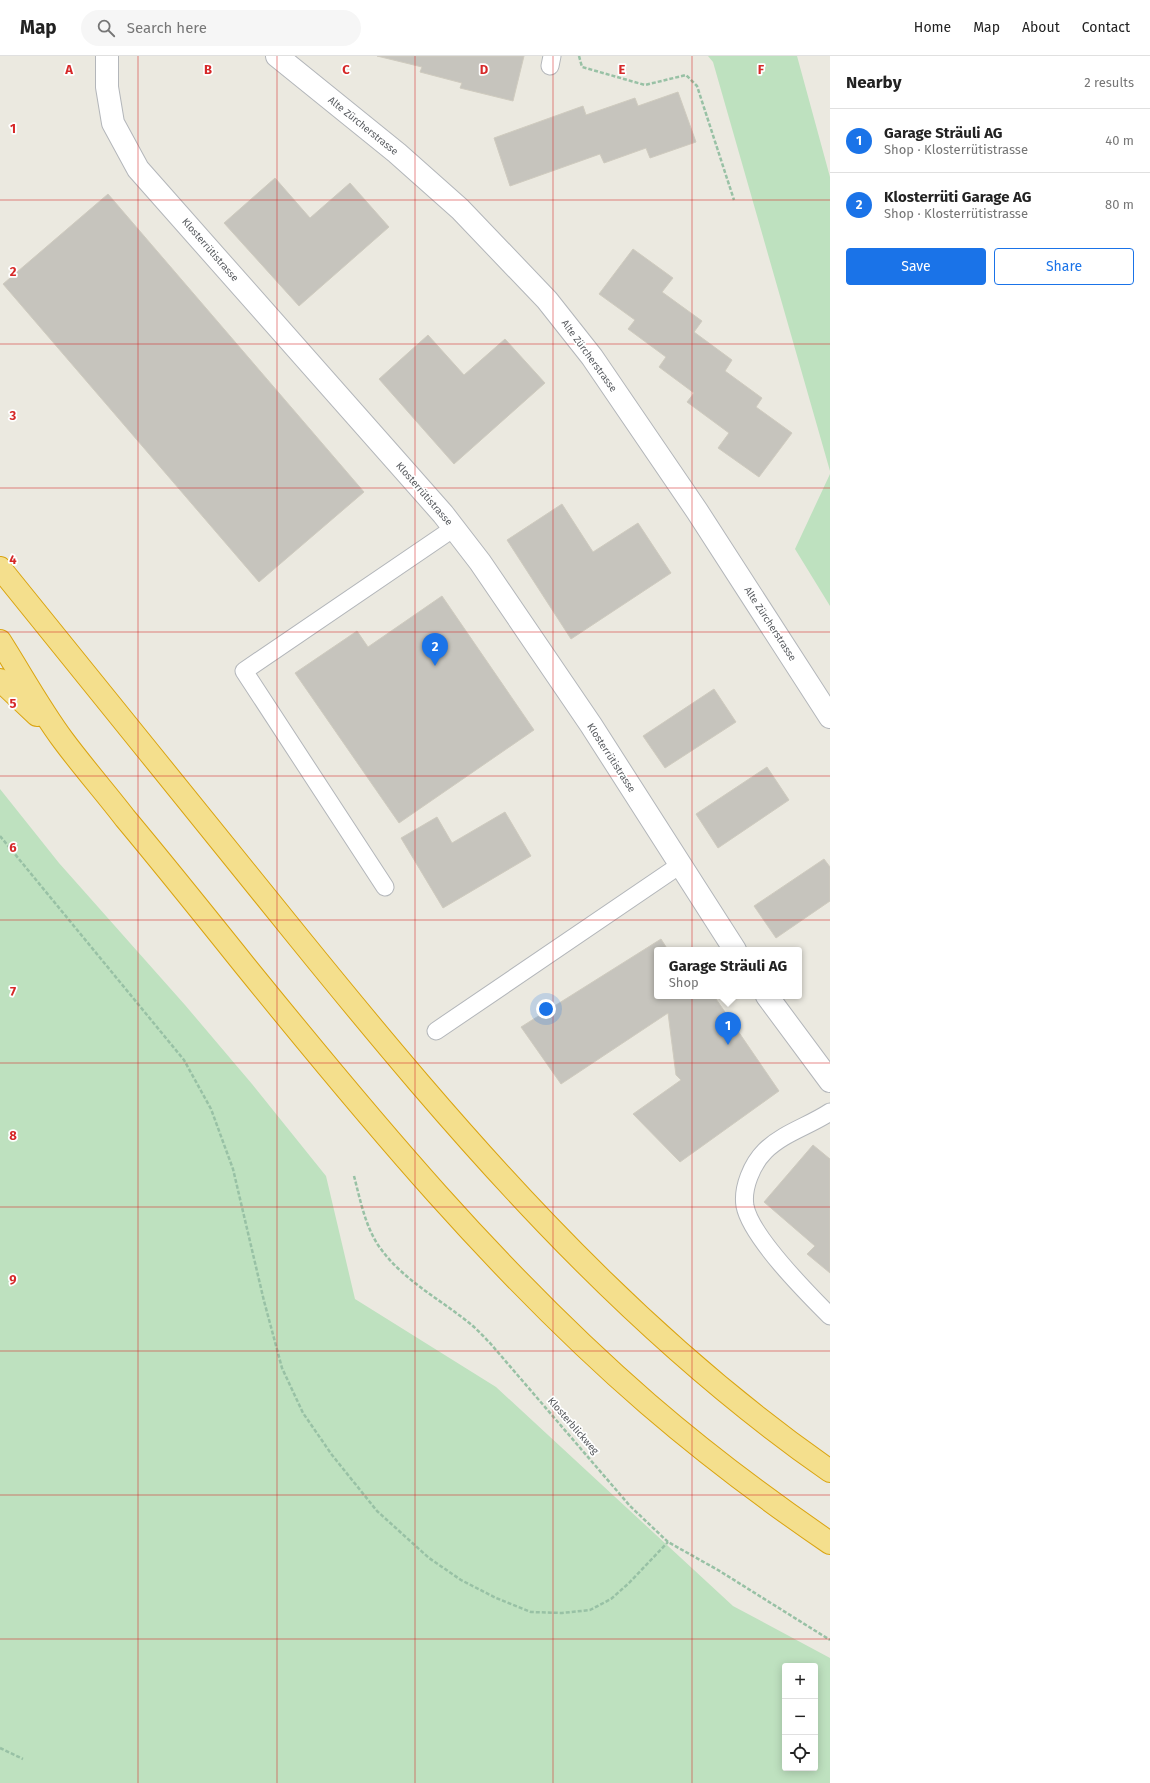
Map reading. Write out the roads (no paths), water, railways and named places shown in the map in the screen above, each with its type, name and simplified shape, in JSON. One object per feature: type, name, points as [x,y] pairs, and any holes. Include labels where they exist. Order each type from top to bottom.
[{"type":"highway","points":[[0,568],[366,1020],[456,1126],[518,1195],[585,1264],[687,1360],[748,1411],[830,1471]]},
{"type":"highway","points":[[0,641],[62,739],[320,1058],[417,1171],[480,1241],[589,1350],[648,1404],[711,1457],[776,1506],[830,1543]]},
{"type":"highway","points":[[0,680],[62,739]]},
{"type":"street","name":"Klosterrütistrasse","points":[[107,56],[106,87],[113,123],[138,169],[454,528],[480,562],[591,725],[733,947]]},
{"type":"street","name":"Alte Zürcherstrasse","points":[[277,56],[397,153],[460,209],[547,300],[592,357],[701,518],[830,717]]},
{"type":"street","points":[[769,999],[830,1081]]},
{"type":"lane","points":[[385,887],[244,671],[454,528]]},
{"type":"lane","points":[[436,1031],[680,865]]},
{"type":"lane","points":[[830,1112],[780,1138],[764,1152],[747,1181],[744,1194],[745,1208],[761,1238],[802,1288],[830,1316]]},
{"type":"place","name":"Klosterrüti Garage AG","points":[[435,666]]},
{"type":"place","name":"Garage Sträuli AG","points":[[728,1045]]}]
